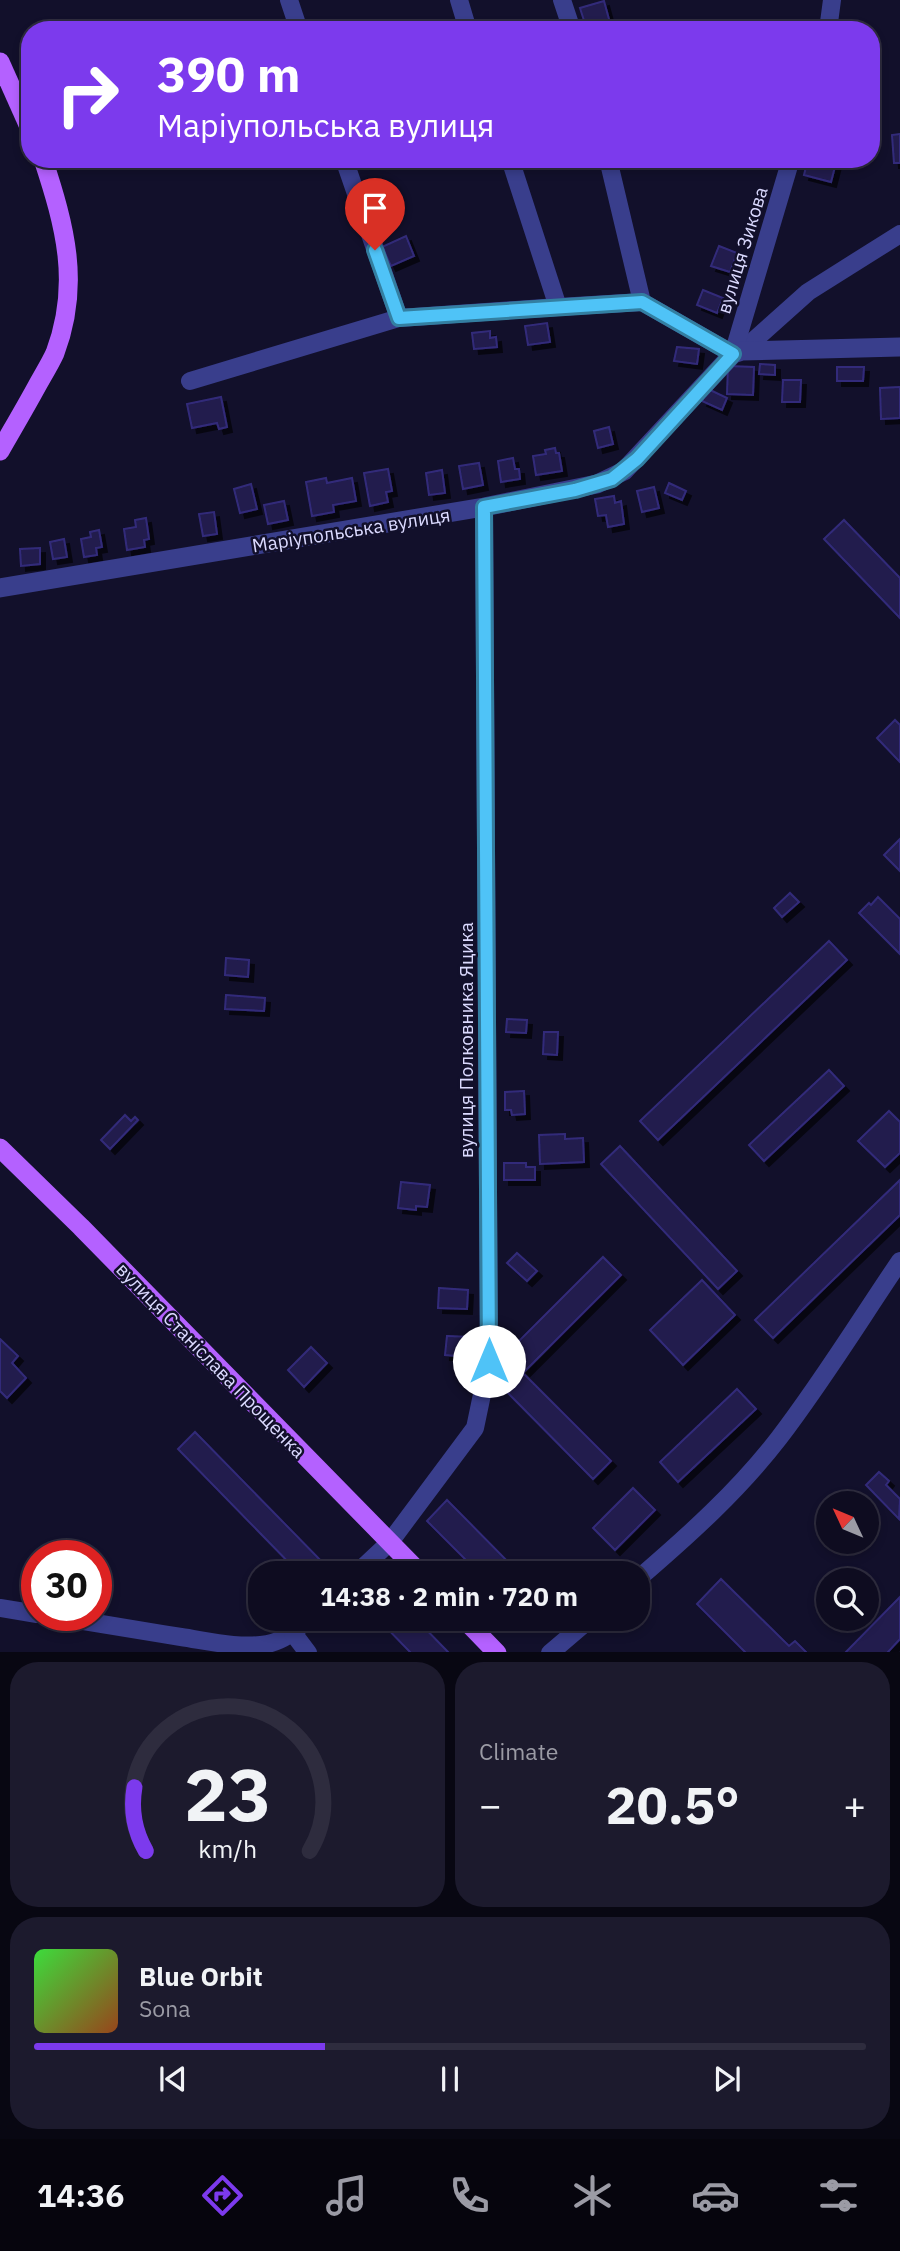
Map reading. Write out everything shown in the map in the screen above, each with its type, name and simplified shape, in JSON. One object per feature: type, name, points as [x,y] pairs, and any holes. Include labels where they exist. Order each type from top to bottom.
[{"type":"main road","points":[[0,62],[21,109]]},
{"type":"main road","points":[[0,452],[54,356],[64,324],[70,289],[67,248],[46,168]]},
{"type":"main road","name":"вулиця Станіслава Прощенка","points":[[0,1148],[82,1227],[408,1561]]},
{"type":"main road","points":[[476,1631],[496,1652]]},
{"type":"street","points":[[289,0],[296,21]]},
{"type":"street","points":[[459,0],[465,21]]},
{"type":"street","points":[[562,0],[569,21]]},
{"type":"street","points":[[829,21],[832,0]]},
{"type":"street","points":[[347,168],[399,318]]},
{"type":"street","points":[[513,168],[558,307]]},
{"type":"street","points":[[610,168],[642,302]]},
{"type":"street","name":"вулиця Зикова","points":[[737,353],[788,168]]},
{"type":"street","points":[[737,353],[808,292],[900,234]]},
{"type":"street","points":[[190,381],[399,318],[642,302],[737,353],[900,347]]},
{"type":"street","name":"Маріупольська вулиця","points":[[0,588],[484,507],[597,484],[618,475],[637,459],[737,353]]},
{"type":"street","name":"вулиця Полковника Яцика","points":[[370,1561],[390,1542],[475,1427],[489,1361],[484,507]]},
{"type":"street","points":[[650,1568],[692,1532],[742,1482],[772,1446],[900,1261]]},
{"type":"street","points":[[0,1608],[21,1611]]},
{"type":"street","points":[[112,1625],[239,1644],[268,1644],[293,1633],[306,1652]]},
{"type":"street","points":[[551,1652],[576,1631]]},
{"type":"building","points":[[604,1],[609,21],[584,21],[580,8]]},
{"type":"building","points":[[900,134],[900,163],[894,163],[892,135]]},
{"type":"building","points":[[806,168],[835,168],[831,182],[804,175]]},
{"type":"building","points":[[406,236],[414,256],[391,266],[382,247]]},
{"type":"building","points":[[719,246],[737,253],[730,272],[711,266]]},
{"type":"building","points":[[703,290],[723,298],[717,313],[697,305]]},
{"type":"building","points":[[547,323],[550,342],[528,345],[525,326]]},
{"type":"building","points":[[490,331],[490,338],[496,337],[497,347],[474,349],[472,333]]},
{"type":"building","points":[[677,347],[699,349],[697,364],[674,361]]},
{"type":"building","points":[[760,364],[775,365],[775,375],[759,374]]},
{"type":"building","points":[[728,366],[754,367],[753,395],[727,394]]},
{"type":"building","points":[[837,367],[864,367],[863,381],[837,381]]},
{"type":"building","points":[[783,380],[801,380],[800,402],[782,402]]},
{"type":"building","points":[[900,387],[900,418],[881,419],[880,388]]},
{"type":"building","points":[[708,389],[727,398],[722,410],[702,401]]},
{"type":"building","points":[[221,397],[227,427],[219,429],[217,423],[192,428],[187,404]]},
{"type":"building","points":[[609,427],[613,444],[598,448],[594,431]]},
{"type":"building","points":[[555,448],[556,453],[559,453],[562,471],[536,475],[533,456],[546,454],[545,450]]},
{"type":"building","points":[[513,458],[515,469],[519,469],[520,479],[501,482],[498,461]]},
{"type":"building","points":[[479,463],[483,485],[463,489],[459,466]]},
{"type":"building","points":[[388,469],[392,491],[386,492],[388,502],[370,506],[364,473]]},
{"type":"building","points":[[442,470],[445,493],[429,495],[426,473]]},
{"type":"building","points":[[326,478],[327,483],[352,478],[356,501],[333,505],[334,512],[312,516],[306,482]]},
{"type":"building","points":[[669,483],[686,491],[682,500],[665,493]]},
{"type":"building","points":[[251,484],[257,509],[240,513],[234,489]]},
{"type":"building","points":[[654,487],[659,508],[642,512],[637,491]]},
{"type":"building","points":[[614,496],[615,503],[621,501],[624,524],[608,527],[606,515],[598,516],[595,499]]},
{"type":"building","points":[[284,501],[288,520],[268,524],[264,505]]},
{"type":"building","points":[[214,512],[217,534],[203,536],[199,514]]},
{"type":"building","points":[[146,518],[149,539],[144,540],[145,547],[127,550],[124,529],[136,527],[135,520]]},
{"type":"building","points":[[844,520],[900,578],[900,618],[824,539]]},
{"type":"building","points":[[99,530],[102,547],[96,548],[97,555],[84,557],[81,539],[91,537],[90,532]]},
{"type":"building","points":[[64,539],[67,557],[53,559],[50,542]]},
{"type":"building","points":[[40,548],[40,564],[21,566],[20,549]]},
{"type":"building","points":[[895,720],[900,725],[900,762],[877,738]]},
{"type":"building","points":[[900,839],[900,871],[884,855]]},
{"type":"building","points":[[790,893],[799,902],[782,917],[774,908]]},
{"type":"building","points":[[878,897],[900,919],[900,954],[859,913]]},
{"type":"building","points":[[829,941],[847,960],[658,1140],[640,1121]]},
{"type":"building","points":[[226,958],[249,960],[248,977],[225,975]]},
{"type":"building","points":[[226,995],[265,998],[264,1011],[225,1009]]},
{"type":"building","points":[[507,1019],[527,1020],[526,1033],[506,1032]]},
{"type":"building","points":[[544,1032],[558,1032],[557,1055],[543,1054]]},
{"type":"building","points":[[829,1070],[844,1086],[764,1161],[749,1145]]},
{"type":"building","points":[[524,1091],[525,1114],[512,1115],[511,1110],[505,1110],[505,1092]]},
{"type":"building","points":[[889,1111],[900,1122],[900,1153],[885,1167],[858,1141]]},
{"type":"building","points":[[125,1115],[131,1121],[135,1117],[138,1120],[110,1149],[101,1140]]},
{"type":"building","points":[[565,1134],[565,1139],[583,1138],[584,1162],[540,1164],[539,1135]]},
{"type":"building","points":[[620,1146],[737,1271],[718,1289],[601,1164]]},
{"type":"building","points":[[504,1163],[526,1163],[526,1167],[535,1167],[535,1180],[504,1180]]},
{"type":"building","points":[[900,1180],[900,1215],[773,1338],[755,1320]]},
{"type":"building","points":[[401,1182],[430,1185],[427,1207],[416,1206],[416,1210],[398,1208]]},
{"type":"building","points":[[517,1253],[537,1271],[527,1281],[507,1263]]},
{"type":"building","points":[[603,1257],[621,1275],[523,1373],[611,1461],[593,1479],[501,1386],[525,1362],[512,1348]]},
{"type":"building","points":[[702,1280],[735,1315],[683,1365],[650,1330]]},
{"type":"building","points":[[439,1288],[468,1290],[467,1309],[438,1308]]},
{"type":"building","points":[[447,1336],[471,1337],[469,1357],[445,1355]]},
{"type":"building","points":[[0,1339],[18,1356],[12,1363],[26,1378],[7,1398],[0,1391]]},
{"type":"building","points":[[311,1347],[327,1363],[304,1387],[288,1370]]},
{"type":"building","points":[[737,1389],[756,1409],[678,1482],[660,1462]]},
{"type":"building","points":[[195,1432],[321,1561],[287,1561],[178,1449]]},
{"type":"building","points":[[879,1472],[889,1481],[886,1485],[900,1499],[899,1519],[879,1498],[879,1491],[872,1491],[866,1485]]},
{"type":"building","points":[[633,1488],[655,1510],[615,1550],[593,1528]]},
{"type":"building","points":[[447,1500],[507,1561],[467,1561],[427,1521]]},
{"type":"building","points":[[721,1579],[789,1646],[795,1641],[806,1652],[745,1652],[697,1604]]},
{"type":"building","points":[[900,1597],[900,1639],[888,1652],[846,1652],[867,1631],[879,1631],[879,1618]]},
{"type":"building","points":[[390,1631],[428,1631],[448,1652],[410,1652]]},
{"type":"route","points":[[375,250],[399,318],[642,302],[733,354],[637,459],[612,479],[575,490],[484,507],[489,1361]]}]
